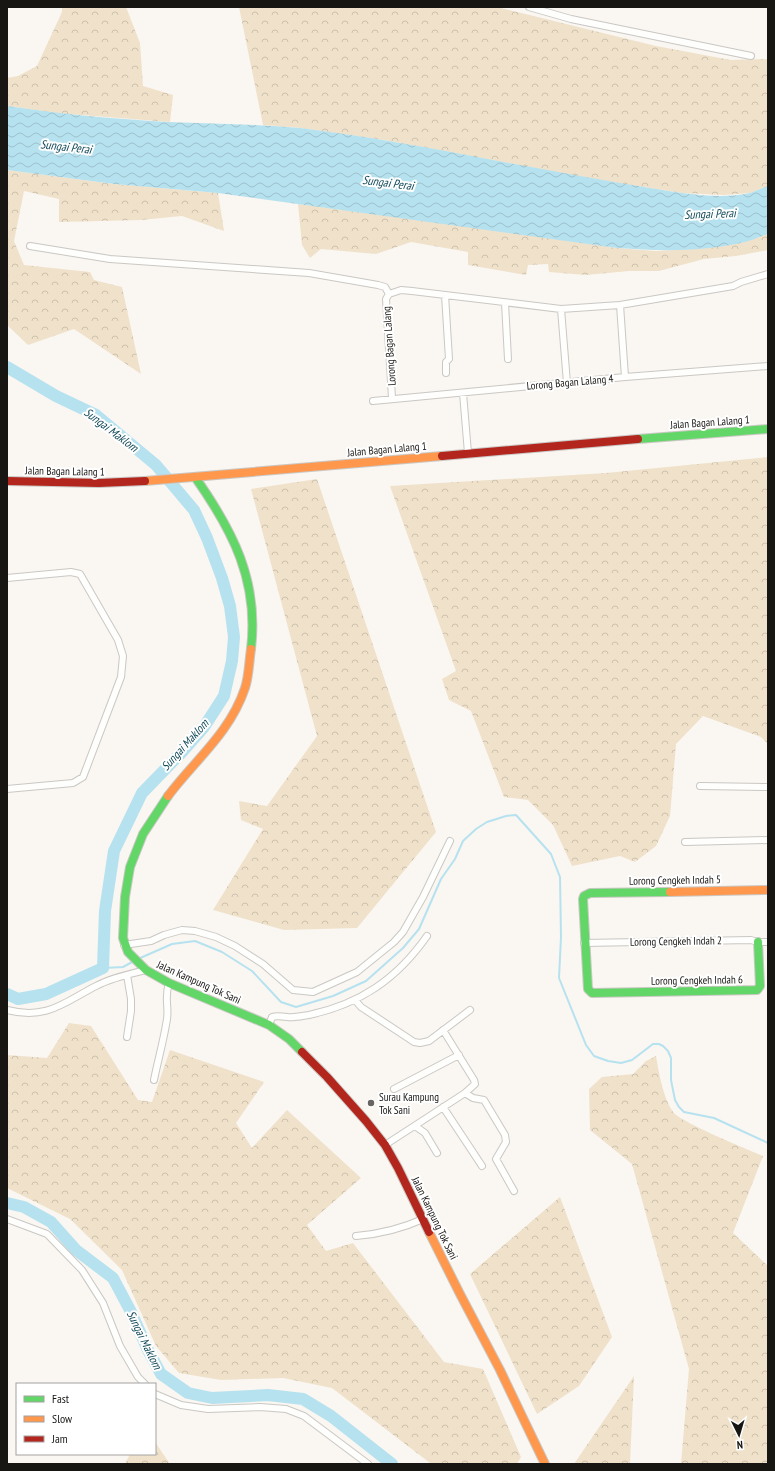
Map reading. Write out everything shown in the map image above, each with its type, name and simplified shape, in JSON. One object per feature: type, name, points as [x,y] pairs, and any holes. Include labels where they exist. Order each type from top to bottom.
[{"type":"street","points":[[529,7],[571,19],[751,56]]},
{"type":"street","points":[[30,246],[129,261],[200,264],[309,273],[378,284],[385,287],[389,294],[401,290],[561,310],[620,305],[733,286],[768,274]]},
{"type":"street","name":"Lorong Bagan Lalang","points":[[389,294],[386,299],[392,398]]},
{"type":"street","points":[[444,295],[449,359],[446,362],[446,373]]},
{"type":"street","points":[[505,303],[508,359]]},
{"type":"street","points":[[620,305],[625,377]]},
{"type":"street","points":[[561,310],[567,383]]},
{"type":"street","name":"Lorong Bagan Lalang 4","points":[[373,401],[625,377],[768,366]]},
{"type":"street","points":[[463,393],[468,452]]},
{"type":"street","name":"Jalan Bagan Lalang 1","points":[[7,481],[99,483],[152,481],[468,452],[768,429]]},
{"type":"street","points":[[193,478],[207,494],[220,516],[235,545],[244,568],[253,609],[252,645],[245,687],[232,715],[205,754],[163,802],[142,836],[132,858],[125,894],[122,938],[126,949],[182,930],[195,931],[216,937],[235,946],[263,964],[293,990],[313,992],[357,972],[403,932],[424,897],[450,841]]},
{"type":"street","points":[[7,578],[71,572],[80,574],[118,640],[122,656],[121,677],[83,777],[73,783],[7,789]]},
{"type":"street","points":[[700,786],[768,787]]},
{"type":"street","points":[[684,842],[768,840]]},
{"type":"street","name":"Lorong Cengkeh Indah 5","points":[[584,943],[582,902],[584,896],[590,893],[768,890]]},
{"type":"street","points":[[270,1025],[272,1017],[276,1015],[288,1017],[305,1016],[322,1012],[355,1000],[370,992],[400,969],[415,953],[427,936]]},
{"type":"street","name":"Lorong Cengkeh Indah 2","points":[[584,943],[751,940],[768,942]]},
{"type":"street","name":"Lorong Cengkeh Indah 6","points":[[584,943],[589,991],[597,994],[757,990],[760,986],[758,942]]},
{"type":"street","name":"Jalan Kampung Tok Sani","points":[[126,949],[144,969],[169,983],[270,1025],[289,1039],[328,1077],[385,1145],[500,1370],[545,1464]]},
{"type":"street","points":[[7,1010],[30,1014],[46,1012],[61,1006],[96,986],[144,969]]},
{"type":"street","points":[[127,975],[131,999],[127,1037]]},
{"type":"street","points":[[154,1080],[167,1018],[168,1005],[166,992],[169,983]]},
{"type":"street","points":[[355,1000],[361,1007],[414,1042],[420,1044],[429,1041],[470,1010]]},
{"type":"street","points":[[385,1145],[465,1093],[475,1084],[443,1030]]},
{"type":"street","points":[[394,1089],[459,1055]]},
{"type":"street","points":[[465,1093],[473,1098],[484,1100],[505,1135],[506,1142],[496,1159],[514,1191]]},
{"type":"street","points":[[443,1107],[482,1166]]},
{"type":"street","points":[[415,1126],[425,1133],[437,1154]]},
{"type":"street","points":[[356,1236],[378,1234],[403,1228],[423,1219]]},
{"type":"street","points":[[7,1220],[47,1234],[82,1270],[103,1303],[120,1346],[138,1377],[144,1383]]},
{"type":"street","points":[[156,1394],[181,1405],[208,1409],[260,1407],[286,1409],[304,1416],[368,1464]]},
{"type":"green space","points":[[62,7],[126,7],[140,43],[143,86],[173,95],[170,122],[55,113],[7,106],[7,78],[18,76],[37,66],[62,12]]},
{"type":"green space","points":[[239,7],[497,7],[656,46],[731,60],[768,59],[768,186],[750,193],[724,195],[682,193],[604,181],[384,140],[300,128],[263,125]]},
{"type":"green space","points":[[7,170],[114,184],[218,193],[224,231],[182,216],[141,220],[59,222],[59,199],[24,191],[14,241],[24,265],[90,272],[94,280],[122,287],[141,374],[74,329],[28,345],[7,325]]},
{"type":"green space","points":[[298,204],[474,227],[617,248],[656,251],[708,248],[741,243],[768,234],[768,250],[736,256],[704,259],[659,271],[629,271],[586,275],[549,272],[548,264],[528,265],[526,275],[468,265],[468,252],[411,242],[376,254],[321,249],[310,258],[302,245]]},
{"type":"green space","points":[[768,457],[768,744],[761,737],[703,716],[676,744],[670,816],[656,846],[635,862],[620,856],[572,866],[553,825],[528,800],[504,797],[471,711],[449,700],[442,679],[456,671],[390,486],[606,473]]},
{"type":"green space","points":[[317,479],[436,832],[357,928],[284,930],[213,910],[263,829],[241,820],[239,801],[267,806],[317,736],[251,489]]},
{"type":"green space","points":[[69,1023],[91,1026],[138,1100],[152,1102],[170,1050],[264,1082],[236,1123],[252,1148],[287,1110],[361,1178],[307,1225],[326,1251],[353,1243],[444,1362],[483,1369],[521,1457],[517,1464],[430,1463],[332,1388],[283,1378],[221,1380],[179,1373],[156,1346],[122,1270],[70,1219],[7,1188],[7,1055],[47,1058]]},
{"type":"green space","points":[[656,1056],[664,1093],[673,1112],[700,1128],[763,1156],[733,1233],[768,1266],[768,1464],[681,1464],[689,1369],[632,1164],[590,1130],[589,1089],[602,1077],[633,1074],[646,1061]]},
{"type":"green space","points":[[560,1197],[612,1337],[579,1386],[537,1414],[470,1274]]},
{"type":"green space","points":[[634,1376],[630,1464],[574,1464]]},
{"type":"green space","points":[[156,1443],[170,1464],[125,1464],[130,1455],[156,1455]]},
{"type":"water","name":"Sungai Perai","points":[[7,106],[67,114],[128,119],[300,128],[399,143],[612,182],[700,195],[738,195],[750,193],[768,186],[768,234],[741,243],[711,248],[648,250],[617,248],[218,193],[114,184],[7,170]]},
{"type":"waterway","name":"Sungai Maklom","points":[[7,367],[56,396],[96,415],[156,465],[194,510],[207,538],[222,578],[230,606],[234,637],[232,661],[224,696],[204,727],[142,793],[114,851],[105,911],[103,968],[46,994],[18,999],[7,994]]},
{"type":"waterway","points":[[138,959],[172,944],[195,941],[222,952],[252,971],[281,1002],[296,1007],[333,996],[366,981],[403,948],[419,929],[441,879],[455,859],[463,841],[476,829],[487,822],[506,816],[516,815],[551,854],[560,877],[561,937],[559,978],[586,1045],[594,1056],[608,1061],[621,1063],[632,1060],[653,1044],[659,1044],[668,1051],[671,1058],[671,1080],[675,1100],[684,1112],[714,1118],[768,1143]]},
{"type":"waterway","points":[[103,968],[123,967],[134,961]]},
{"type":"waterway","name":"Sungai Maklom","points":[[7,1203],[24,1207],[51,1222],[76,1250],[113,1278],[161,1374],[188,1393],[212,1398],[268,1395],[303,1399],[331,1416],[392,1464]]},
{"type":"traffic: fast","points":[[638,439],[768,429]]},
{"type":"traffic: fast","points":[[195,477],[209,497],[232,537],[247,579],[251,601],[251,649]]},
{"type":"traffic: fast","points":[[168,796],[143,834],[130,867],[125,897],[123,938],[128,952],[146,970],[169,983],[269,1025],[289,1039],[302,1052]]},
{"type":"traffic: fast","points":[[670,892],[590,893],[584,896],[588,989],[592,993],[757,990],[760,986],[758,942]]},
{"type":"traffic: slow","points":[[145,481],[442,456]]},
{"type":"traffic: slow","points":[[168,796],[211,745],[230,719],[245,688],[251,649]]},
{"type":"traffic: slow","points":[[670,892],[768,890]]},
{"type":"traffic: slow","points":[[429,1232],[500,1370],[545,1464]]},
{"type":"traffic: jam","points":[[442,456],[638,439]]},
{"type":"traffic: jam","points":[[7,481],[99,483],[145,481]]},
{"type":"traffic: jam","points":[[302,1052],[327,1077],[385,1145],[398,1168],[429,1232]]},
{"type":"place","name":"Surau Kampung Tok Sani","points":[[371,1103]]}]
